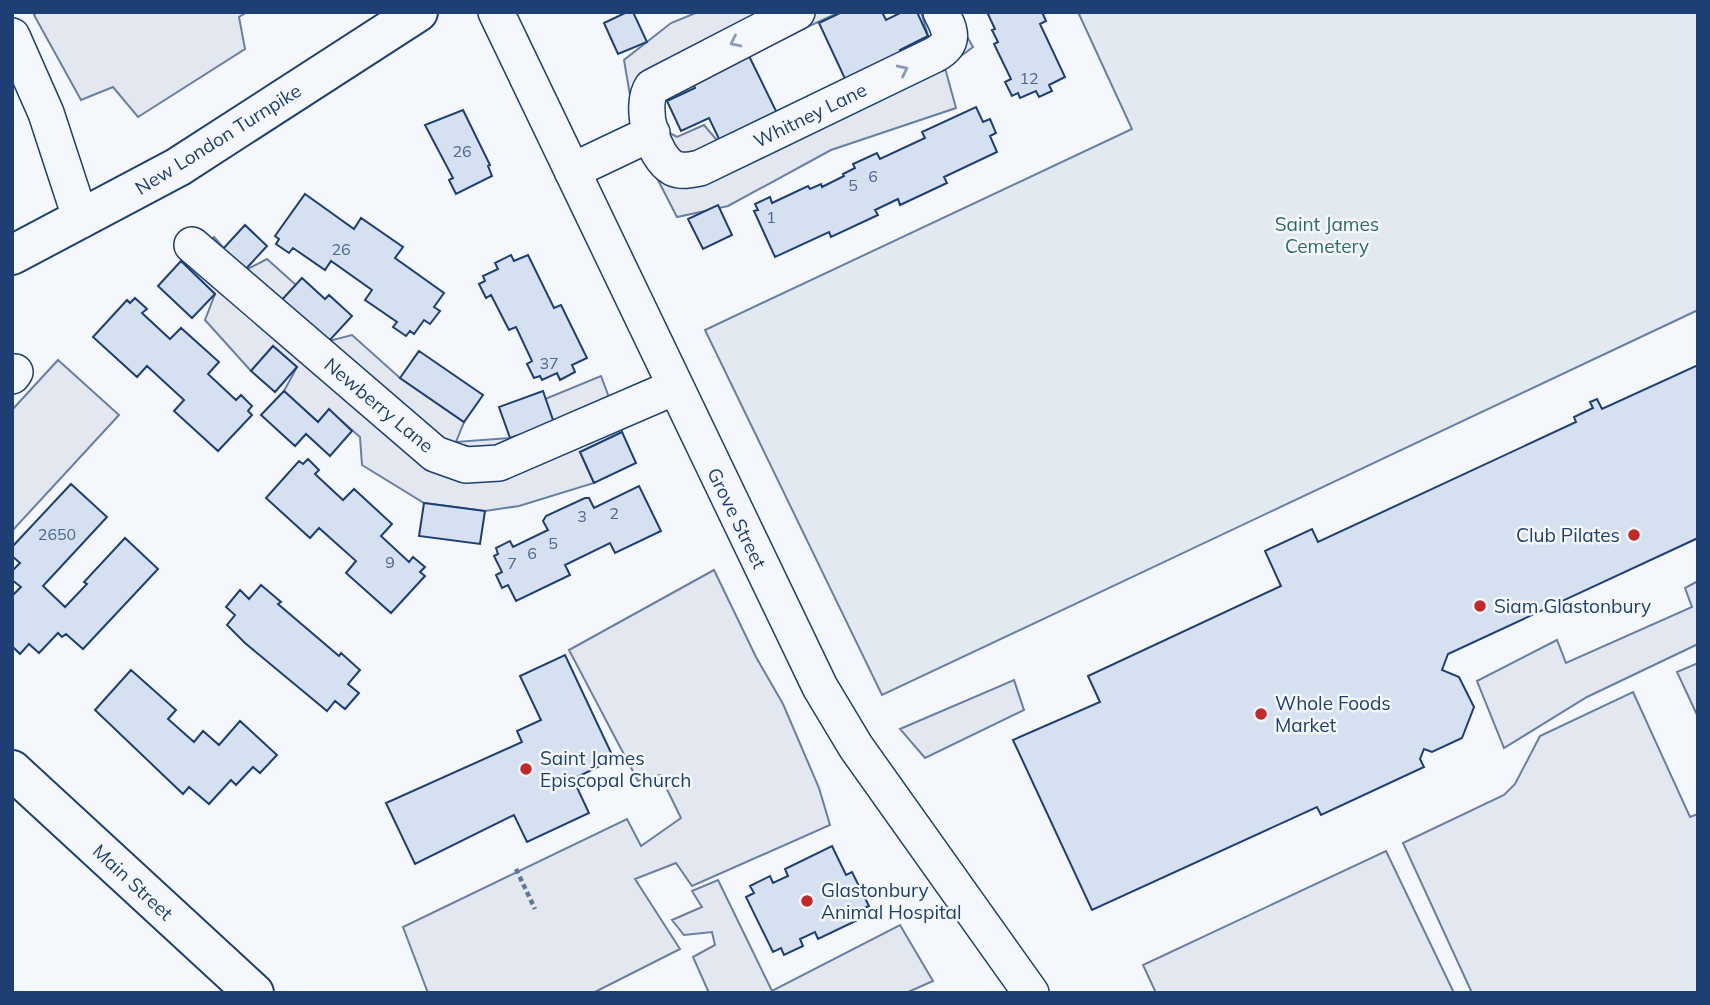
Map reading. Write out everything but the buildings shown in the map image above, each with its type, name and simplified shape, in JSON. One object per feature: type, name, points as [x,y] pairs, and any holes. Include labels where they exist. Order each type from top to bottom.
[{"type":"main road","name":"New London Turnpike","points":[[12,255],[178,167],[418,12]]},
{"type":"main road","name":"Main Street","points":[[12,770],[254,993]]},
{"type":"street","name":"Grove Street","points":[[496,12],[820,687],[856,747],[1031,993]]},
{"type":"street","name":"Whitney Lane","points":[[797,12],[652,87],[648,98],[652,132],[662,157],[673,168],[700,168],[943,50],[951,37],[941,12]]},
{"type":"street","points":[[12,36],[46,113],[81,220]]},
{"type":"street","points":[[572,171],[652,132]]},
{"type":"street","name":"Newberry Lane","points":[[192,245],[435,454],[466,465],[499,463],[675,387]]},
{"type":"path","points":[[516,869],[535,909]]},
{"type":"green space","name":"Saint James Cemetery","points":[[1078,12],[1698,12],[1698,310],[882,695],[705,330],[1132,129]]},
{"type":"shaded area","points":[[37,12],[247,12],[239,17],[245,49],[138,117],[113,87],[81,100],[34,15]]},
{"type":"shaded area","points":[[698,12],[840,12],[632,107],[624,60],[671,23]]},
{"type":"shaded area","points":[[921,12],[953,12],[973,47],[945,68],[956,108],[831,150],[728,206],[677,217],[641,147],[666,131],[677,137],[704,125],[721,145],[929,39]]},
{"type":"shaded area","points":[[214,237],[244,271],[267,259],[296,285],[279,303],[329,341],[352,335],[400,378],[464,422],[456,442],[510,438],[553,423],[545,399],[601,376],[622,432],[580,452],[594,483],[519,506],[485,511],[424,503],[362,465],[360,437],[329,410],[318,422],[284,391],[297,367],[273,346],[251,371],[205,320],[215,294],[181,261]]},
{"type":"shaded area","points":[[58,360],[119,415],[12,531],[12,410]]},
{"type":"shaded area","points":[[714,570],[756,657],[783,704],[819,788],[830,825],[692,886],[676,863],[635,879],[680,949],[593,993],[428,993],[403,927],[627,819],[641,846],[681,818],[660,775],[638,781],[569,650]]},
{"type":"shaded area","points":[[1698,581],[1698,644],[1587,697],[1504,748],[1477,681],[1557,640],[1566,663],[1692,607],[1685,588]]},
{"type":"shaded area","points":[[1698,663],[1698,717],[1677,672]]},
{"type":"shaded area","points":[[1014,680],[1024,710],[925,758],[900,729]]},
{"type":"shaded area","points":[[1633,692],[1690,817],[1698,814],[1698,993],[1472,993],[1403,843],[1504,795],[1515,784],[1540,736]]},
{"type":"shaded area","points":[[1386,851],[1454,993],[1156,993],[1143,965]]},
{"type":"shaded area","points":[[718,880],[772,991],[900,925],[933,981],[906,993],[709,993],[693,957],[715,945],[712,932],[684,935],[672,920],[702,907],[692,891]]},
{"type":"place","name":"Club Pilates","points":[[1634,535]]},
{"type":"place","name":"Siam Glastonbury","points":[[1480,606]]},
{"type":"place","name":"Whole Foods Market","points":[[1261,714]]},
{"type":"place","name":"Saint James Episcopal Church","points":[[526,769]]},
{"type":"place","name":"Glastonbury Animal Hospital","points":[[807,901]]}]
